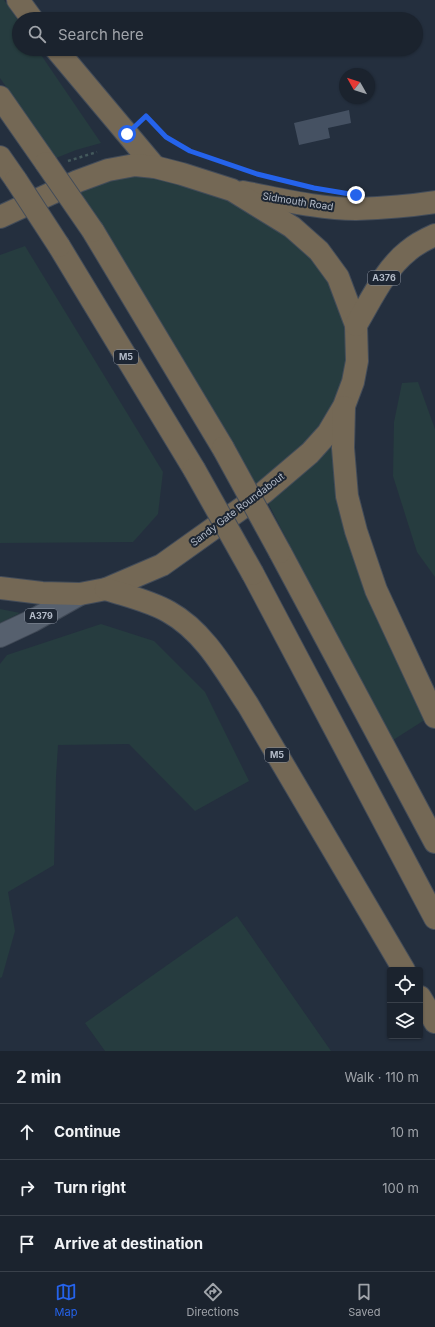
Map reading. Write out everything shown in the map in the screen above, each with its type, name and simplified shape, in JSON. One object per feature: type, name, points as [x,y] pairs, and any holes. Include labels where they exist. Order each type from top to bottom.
[{"type":"highway","points":[[18,0],[27,12]]},
{"type":"highway","points":[[62,56],[155,167]]},
{"type":"highway","points":[[0,97],[93,231],[223,448],[435,842]]},
{"type":"highway","name":"M5","points":[[0,158],[59,246],[194,469],[253,574],[435,918]]},
{"type":"highway","name":"Sandy Gate Roundabout","points":[[0,217],[78,181],[108,170],[134,165],[155,167],[232,190],[292,227],[319,251],[338,277],[356,325],[357,361],[353,382],[344,406],[328,433],[310,453],[263,493],[162,565],[106,589],[80,594],[42,594],[0,588]]},
{"type":"highway","name":"Sidmouth Road","points":[[232,190],[316,205],[355,209],[408,206],[435,202]]},
{"type":"highway","name":"A376","points":[[356,325],[394,264],[408,251],[435,235]]},
{"type":"highway","points":[[344,406],[343,448],[347,496],[356,531],[376,590],[435,717]]},
{"type":"highway","name":"M5","points":[[106,589],[146,602],[169,612],[187,624],[200,637],[220,663],[248,705],[402,967]]},
{"type":"highway","points":[[423,1002],[435,1022]]},
{"type":"main road","name":"A379","points":[[0,636],[32,621],[80,594]]},
{"type":"path","points":[[127,134],[146,116],[166,137],[190,151],[257,174],[271,177]]},
{"type":"green space","points":[[0,0],[4,0],[12,12],[12,56],[42,56],[101,143],[76,150],[56,158],[0,78]]},
{"type":"green space","points":[[108,170],[182,174],[319,251],[356,325],[347,496],[434,714],[390,742],[263,493],[223,448],[93,231],[78,181]]},
{"type":"green space","points":[[25,246],[163,472],[158,514],[133,542],[0,543],[0,255]]},
{"type":"green space","points":[[418,382],[435,429],[435,577],[417,552],[393,476],[394,422],[402,383]]},
{"type":"green space","points":[[0,609],[20,613],[0,623]]},
{"type":"green space","points":[[101,624],[154,641],[205,692],[249,781],[195,811],[129,744],[58,745],[54,865],[8,892],[15,931],[2,977],[0,978],[0,664],[7,655]]},
{"type":"green space","points":[[237,916],[331,1051],[105,1051],[85,1023]]},
{"type":"building","points":[[349,110],[351,123],[328,128],[330,138],[299,145],[294,123]]},
{"type":"route","points":[[127,134],[146,116],[166,137],[190,151],[257,174],[314,188],[356,195]]}]
